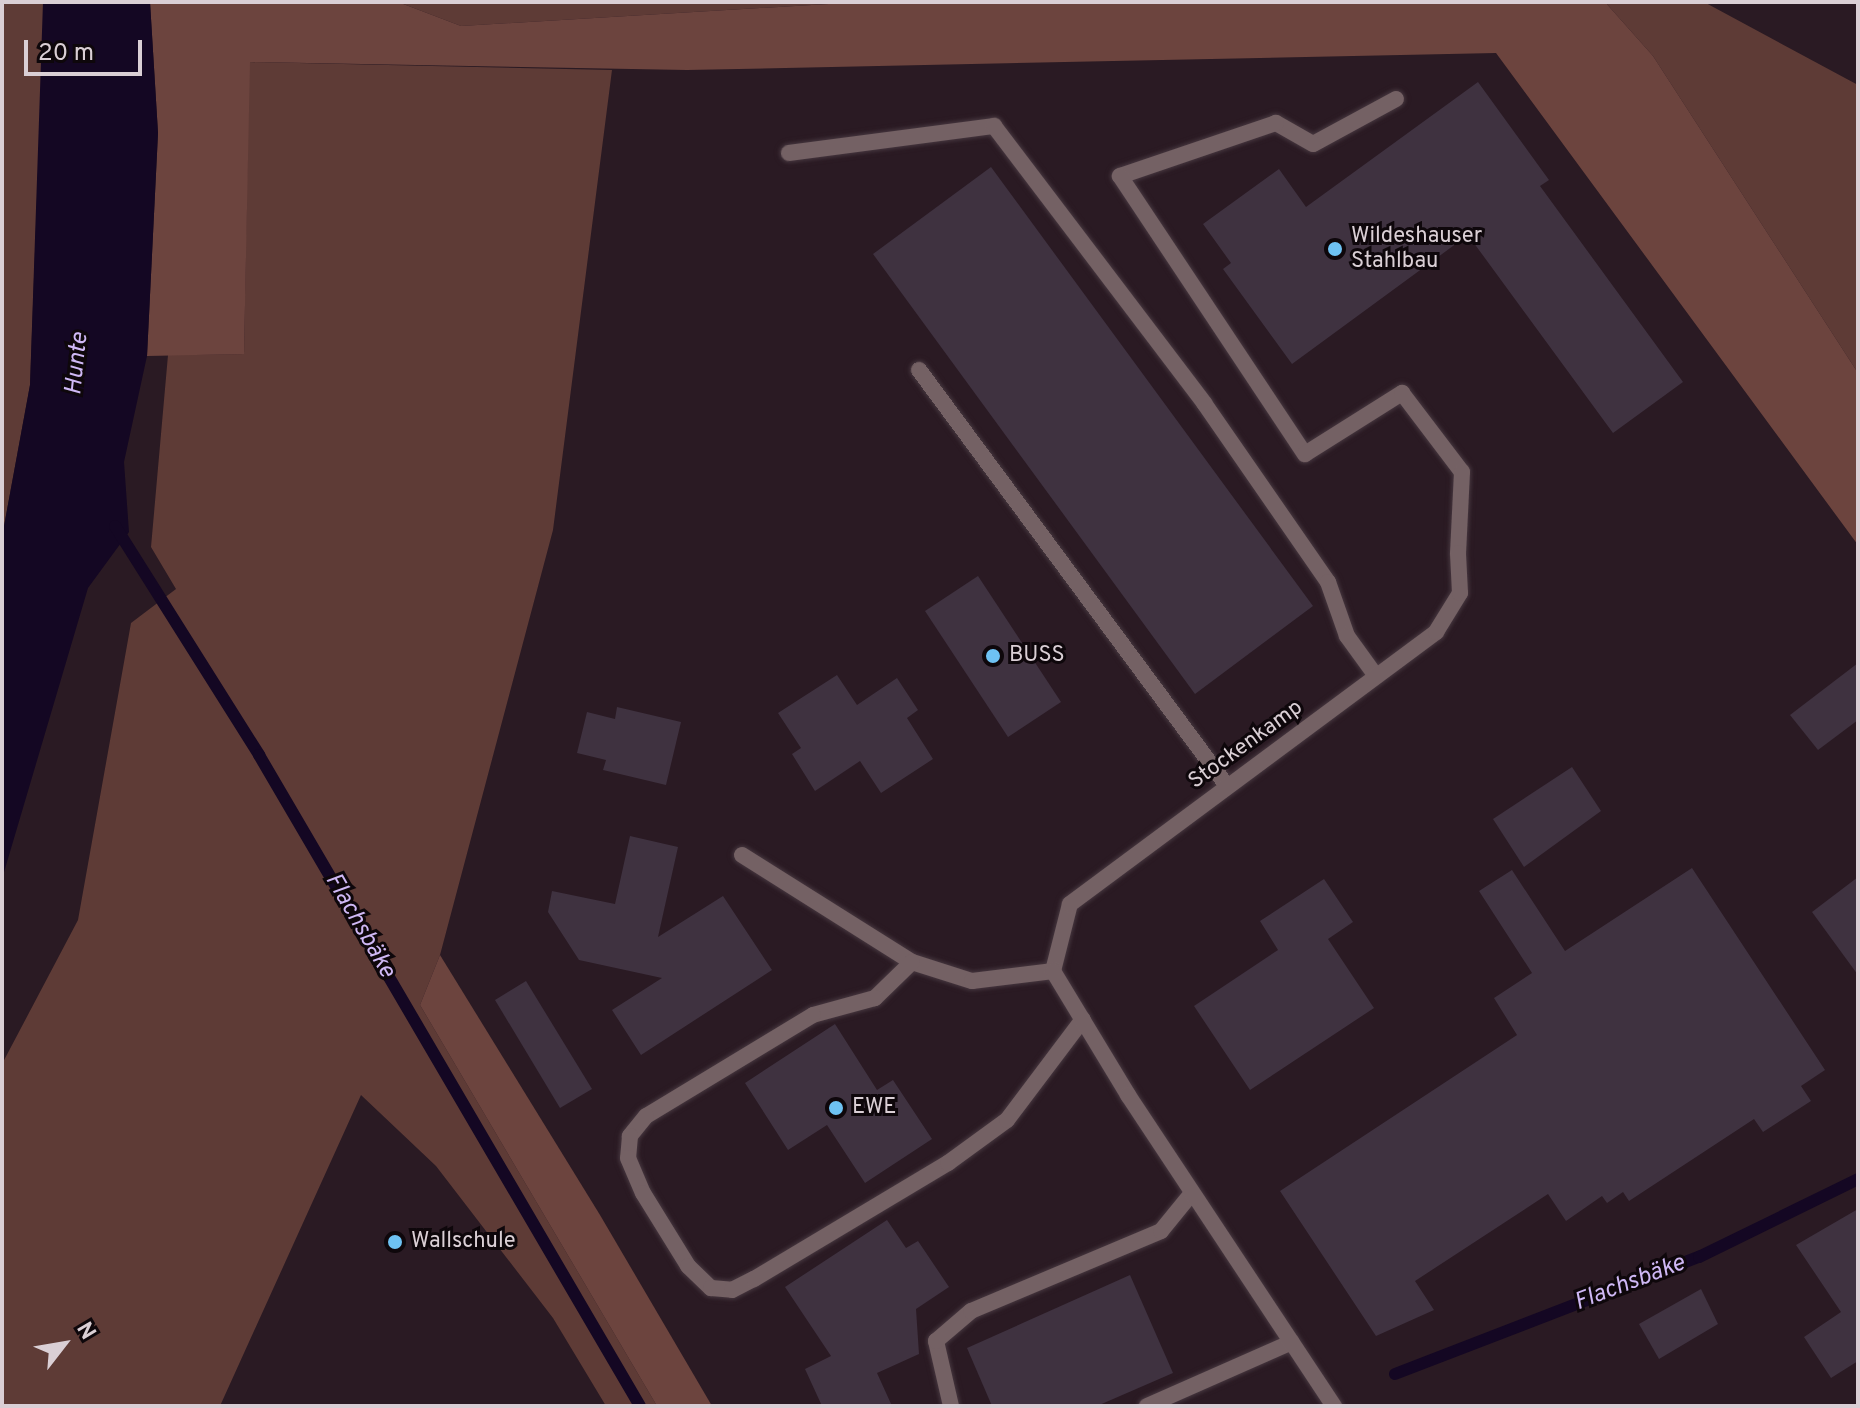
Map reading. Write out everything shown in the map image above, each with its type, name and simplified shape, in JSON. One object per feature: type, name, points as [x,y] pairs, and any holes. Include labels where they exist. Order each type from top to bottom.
[{"type":"street","name":"Stockenkamp","points":[[1053,971],[1070,904],[1436,632],[1460,593],[1458,553],[1462,472],[1402,393],[1305,454],[1120,176],[1276,123],[1313,144],[1396,99]]},
{"type":"street","points":[[789,153],[994,126],[1222,428],[1328,582],[1347,636],[1376,676]]},
{"type":"street","points":[[919,370],[1227,786]]},
{"type":"street","points":[[742,855],[912,962],[972,981],[1053,971],[1192,1193],[1334,1406]]},
{"type":"street","points":[[912,962],[875,998],[813,1015],[646,1116],[630,1136],[628,1158],[643,1193],[688,1266],[711,1288],[732,1290],[754,1279],[995,1129],[1083,1019]]},
{"type":"street","points":[[951,1406],[936,1341],[971,1311],[1161,1231],[1192,1193]]},
{"type":"street","points":[[1147,1406],[1292,1342]]},
{"type":"shaded area","points":[[2,2],[43,2],[44,11],[30,385],[2,537]]},
{"type":"shaded area","points":[[150,2],[398,2],[461,26],[862,2],[1605,2],[1653,56],[1858,373],[1858,545],[1496,53],[687,70],[250,62],[244,354],[147,356],[158,133]]},
{"type":"shaded area","points":[[398,2],[862,2],[461,26]]},
{"type":"shaded area","points":[[1605,2],[1704,2],[1858,85],[1858,373],[1653,56]]},
{"type":"shaded area","points":[[249,62],[612,70],[553,530],[440,955],[420,1005],[657,1406],[606,1406],[553,1318],[436,1166],[361,1095],[220,1406],[2,1406],[2,1064],[78,920],[131,623],[176,589],[151,547],[168,355],[244,354]]},
{"type":"shaded area","points":[[440,955],[600,1215],[712,1406],[657,1406],[420,1005]]},
{"type":"water","name":"Hunte","points":[[43,2],[150,2],[158,133],[147,356],[124,462],[129,532],[88,588],[2,879],[2,537],[30,385]]},
{"type":"building","name":"Wildeshauser Stahlbau","points":[[1478,82],[1549,180],[1540,186],[1683,382],[1613,433],[1468,235],[1292,364],[1223,269],[1231,263],[1203,224],[1279,169],[1306,207]]},
{"type":"building","points":[[991,167],[1313,606],[1195,694],[873,254]]},
{"type":"building","name":"BUSS","points":[[978,576],[1061,702],[1008,737],[925,611]]},
{"type":"building","points":[[1858,663],[1858,720],[1818,750],[1790,715]]},
{"type":"building","points":[[837,675],[857,705],[897,678],[918,710],[907,718],[933,759],[881,793],[860,761],[815,791],[792,754],[801,748],[778,713]]},
{"type":"building","points":[[617,707],[681,722],[666,785],[603,770],[606,760],[577,753],[587,712],[615,719]]},
{"type":"building","points":[[1572,767],[1601,811],[1524,867],[1493,819]]},
{"type":"building","points":[[630,836],[678,847],[658,937],[723,896],[772,970],[641,1055],[612,1010],[662,978],[579,960],[548,912],[552,891],[615,904]]},
{"type":"building","points":[[1692,868],[1825,1070],[1801,1086],[1811,1101],[1763,1132],[1754,1119],[1629,1201],[1623,1192],[1607,1203],[1602,1196],[1566,1221],[1548,1194],[1415,1281],[1434,1310],[1376,1336],[1280,1191],[1517,1035],[1494,998],[1532,973],[1479,891],[1512,870],[1565,951]]},
{"type":"building","points":[[1858,877],[1858,975],[1812,912]]},
{"type":"building","points":[[1324,879],[1353,922],[1328,939],[1374,1008],[1250,1090],[1194,1006],[1278,950],[1260,921]]},
{"type":"building","points":[[526,981],[592,1089],[560,1108],[495,1000]]},
{"type":"building","name":"EWE","points":[[835,1024],[877,1090],[893,1080],[932,1139],[865,1183],[827,1125],[788,1150],[745,1083]]},
{"type":"building","points":[[1858,1209],[1858,1361],[1831,1378],[1804,1337],[1841,1312],[1796,1245]]},
{"type":"building","points":[[887,1220],[906,1248],[918,1241],[949,1287],[916,1309],[919,1354],[877,1373],[892,1406],[822,1406],[805,1369],[831,1356],[785,1287]]},
{"type":"building","points":[[1130,1275],[1173,1373],[1097,1406],[992,1406],[967,1348]]},
{"type":"building","points":[[1701,1289],[1718,1324],[1659,1359],[1639,1324]]},
{"type":"waterway","name":"Flachsbäke","points":[[115,526],[259,755],[640,1406]]},
{"type":"waterway","name":"Flachsbäke","points":[[1395,1374],[1699,1257],[1858,1179]]},
{"type":"place","name":"Wildeshauser Stahlbau","points":[[1335,249]]},
{"type":"place","name":"BUSS","points":[[993,656]]},
{"type":"place","name":"EWE","points":[[836,1108]]},
{"type":"place","name":"Wallschule","points":[[395,1242]]}]
